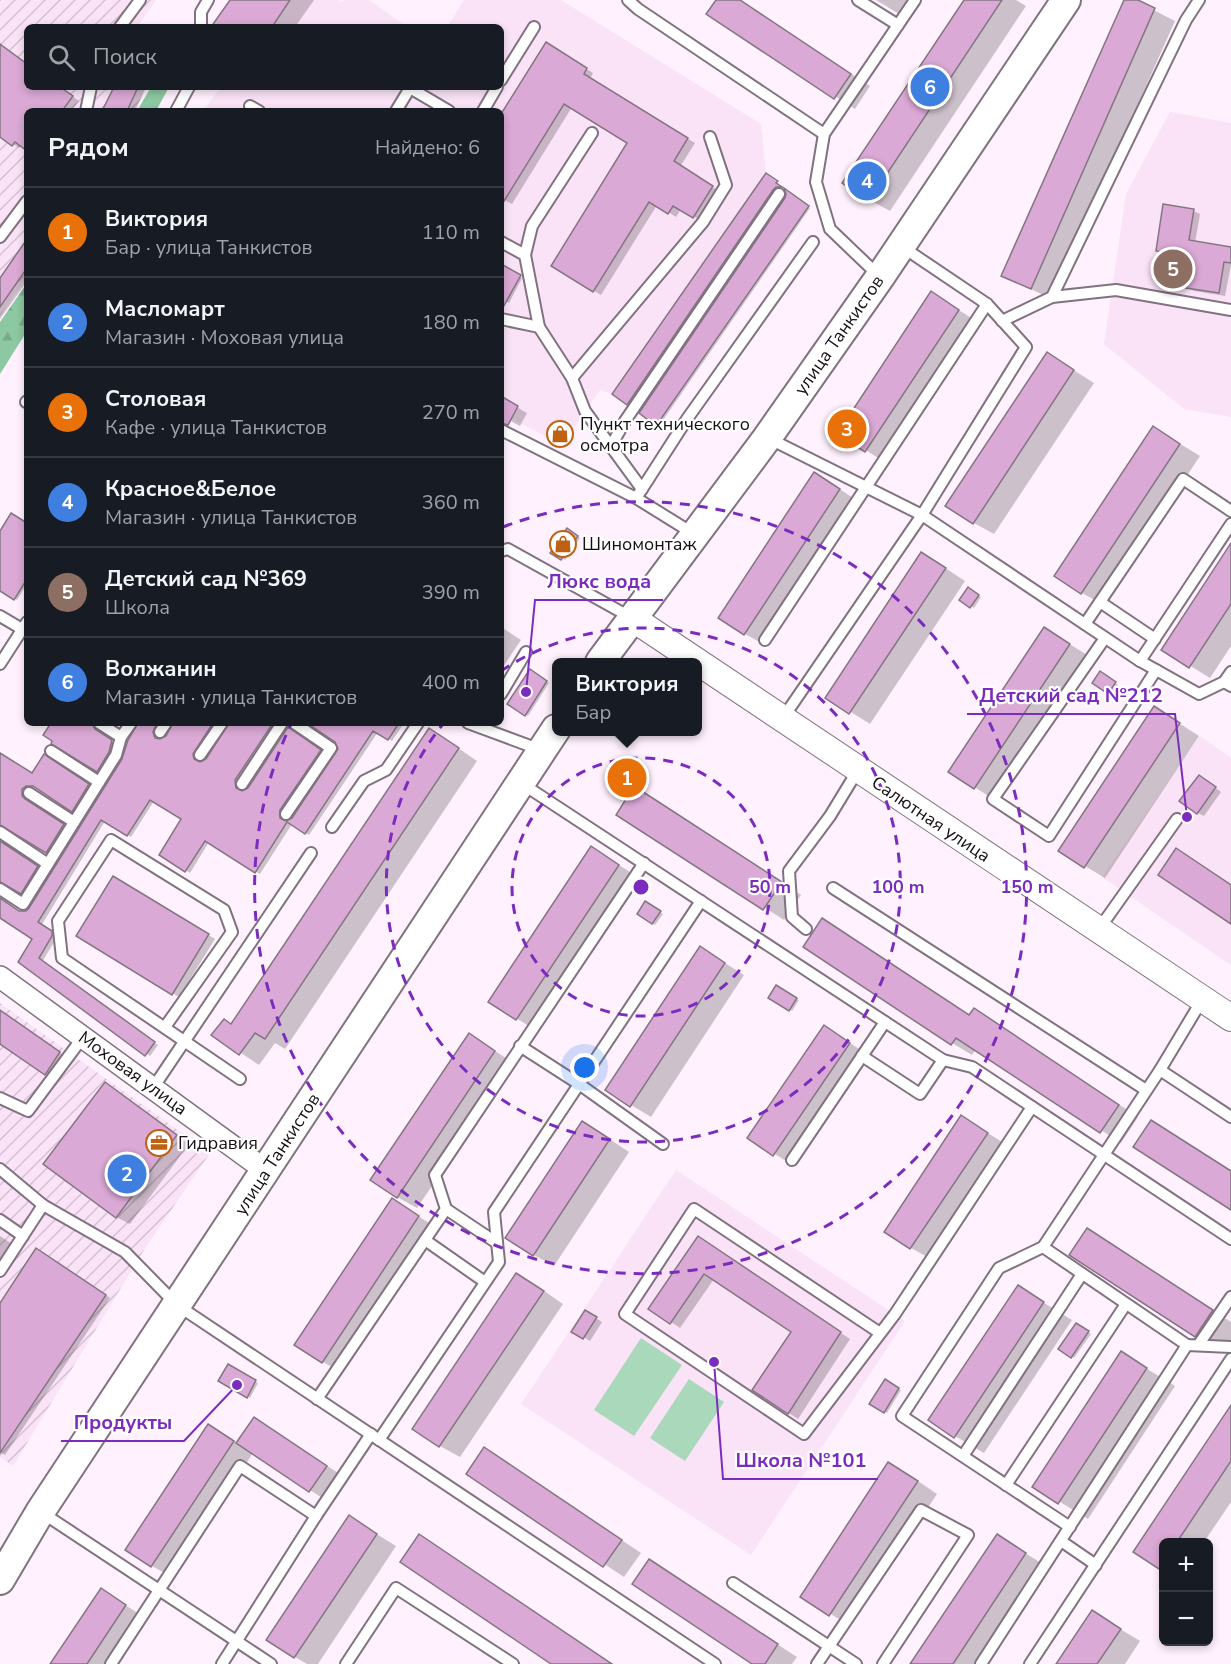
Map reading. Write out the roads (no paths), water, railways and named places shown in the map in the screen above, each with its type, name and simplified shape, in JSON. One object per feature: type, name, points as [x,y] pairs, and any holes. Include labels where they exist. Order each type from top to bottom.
[{"type":"main road","name":"улица Танкистов","points":[[604,658],[767,438],[880,277],[1060,5]]},
{"type":"main road","name":"улица Танкистов","points":[[0,1579],[40,1512],[549,740]]},
{"type":"street","name":"Салютная улица","points":[[632,618],[691,658]]},
{"type":"street","name":"Салютная улица","points":[[702,665],[1231,1018]]},
{"type":"street","name":"Моховая улица","points":[[0,976],[266,1170]]},
{"type":"lane","points":[[122,24],[140,0]]},
{"type":"lane","points":[[201,24],[201,12],[208,0]]},
{"type":"lane","points":[[628,0],[824,134]]},
{"type":"lane","points":[[858,0],[898,25]]},
{"type":"lane","points":[[880,277],[830,229],[816,182],[824,134],[915,0]]},
{"type":"lane","points":[[1052,297],[1186,20],[1199,0]]},
{"type":"lane","points":[[504,75],[534,27]]},
{"type":"lane","points":[[87,108],[90,90]]},
{"type":"lane","points":[[178,108],[187,90]]},
{"type":"lane","points":[[398,108],[409,90]]},
{"type":"lane","points":[[413,90],[444,108]]},
{"type":"lane","points":[[485,108],[495,90]]},
{"type":"lane","points":[[592,133],[532,226],[525,255],[539,327],[572,378],[585,411],[611,446],[639,494]]},
{"type":"lane","points":[[572,378],[703,222],[726,185],[710,137]]},
{"type":"lane","points":[[611,446],[625,421],[779,194]]},
{"type":"lane","points":[[0,237],[24,205]]},
{"type":"lane","points":[[639,494],[687,419],[813,242]]},
{"type":"lane","points":[[504,244],[525,255]]},
{"type":"lane","points":[[782,719],[922,514],[1026,347],[987,304],[900,246]]},
{"type":"lane","points":[[1002,321],[1052,297],[1116,290],[1231,310]]},
{"type":"lane","points":[[765,640],[987,304]]},
{"type":"lane","points":[[504,320],[539,327]]},
{"type":"lane","points":[[504,431],[639,494],[694,534]]},
{"type":"lane","points":[[767,438],[922,514],[1140,661],[1199,694],[1228,684],[1231,672]]},
{"type":"lane","points":[[1085,624],[1183,479],[1231,511]]},
{"type":"lane","points":[[1140,661],[1231,524]]},
{"type":"lane","points":[[504,550],[508,549],[632,618]]},
{"type":"lane","points":[[1100,602],[1155,639]]},
{"type":"lane","points":[[0,616],[24,626]]},
{"type":"lane","points":[[0,664],[24,628]]},
{"type":"lane","points":[[1105,638],[993,800],[1049,836],[1156,670]]},
{"type":"lane","points":[[504,689],[526,652]]},
{"type":"lane","points":[[103,726],[121,738]]},
{"type":"lane","points":[[0,889],[23,904],[116,754],[121,738],[129,726]]},
{"type":"lane","points":[[200,755],[220,726]]},
{"type":"lane","points":[[242,784],[280,726]]},
{"type":"lane","points":[[286,814],[331,748],[298,726]]},
{"type":"lane","points":[[332,827],[364,781],[386,770],[416,726]]},
{"type":"lane","points":[[486,726],[549,740]]},
{"type":"lane","points":[[51,751],[99,782]]},
{"type":"lane","points":[[806,929],[792,917],[789,871],[830,816],[858,770]]},
{"type":"lane","points":[[521,782],[943,1060],[972,1067],[1231,1239]]},
{"type":"lane","points":[[29,793],[74,822]]},
{"type":"lane","points":[[1098,931],[1178,819]]},
{"type":"lane","points":[[0,832],[48,864]]},
{"type":"lane","points":[[165,1027],[232,932],[224,910],[111,840],[58,921],[62,958],[240,1079]]},
{"type":"lane","points":[[153,1088],[311,853]]},
{"type":"lane","points":[[497,1243],[446,1209],[435,1175],[644,863]]},
{"type":"lane","points":[[833,888],[1146,1090]]},
{"type":"lane","points":[[222,1664],[316,1516],[499,1262],[494,1212],[701,901]]},
{"type":"lane","points":[[1070,1527],[902,1416],[999,1268],[1043,1247],[1160,1070],[1202,999]]},
{"type":"lane","points":[[792,1160],[885,1022]]},
{"type":"lane","points":[[0,1098],[28,1111],[83,1038]]},
{"type":"lane","points":[[520,1046],[579,1084],[663,1144]]},
{"type":"lane","points":[[862,1056],[921,1094],[943,1060]]},
{"type":"lane","points":[[1160,1070],[1231,1117]]},
{"type":"lane","points":[[880,1333],[694,1209],[625,1314],[804,1434],[880,1333],[1032,1107]]},
{"type":"lane","points":[[0,1169],[44,1205],[125,1252],[177,1305],[715,1664]]},
{"type":"lane","points":[[0,1271],[44,1205]]},
{"type":"lane","points":[[317,1399],[446,1209]]},
{"type":"lane","points":[[0,1220],[23,1236]]},
{"type":"lane","points":[[425,1240],[485,1282]]},
{"type":"lane","points":[[1043,1247],[1187,1345],[1231,1347]]},
{"type":"lane","points":[[963,1456],[1082,1274]]},
{"type":"lane","points":[[1199,1344],[1231,1297]]},
{"type":"lane","points":[[1006,1485],[1126,1304]]},
{"type":"lane","points":[[981,1664],[1187,1345]]},
{"type":"lane","points":[[1030,1664],[1231,1359]]},
{"type":"lane","points":[[111,1664],[240,1466],[316,1516]]},
{"type":"lane","points":[[817,1664],[921,1510],[968,1534],[883,1664]]},
{"type":"lane","points":[[40,1512],[271,1664]]},
{"type":"lane","points":[[1061,1541],[1096,1564]]},
{"type":"lane","points":[[733,1582],[856,1664]]},
{"type":"lane","points":[[346,1664],[396,1588],[513,1664]]},
{"type":"place","name":"Волжанин","points":[[930,87]]},
{"type":"place","name":"Красное&Белое","points":[[867,181]]},
{"type":"place","name":"Детский сад №369","points":[[1173,269]]},
{"type":"place","name":"Столовая","points":[[847,429]]},
{"type":"place","name":"Пункт технического осмотра","points":[[560,434]]},
{"type":"place","name":"Шиномонтаж","points":[[563,544]]},
{"type":"place","name":"Люкс вода","points":[[526,692]]},
{"type":"place","name":"Виктория","points":[[627,778]]},
{"type":"place","name":"Детский сад №212","points":[[1187,817]]},
{"type":"place","name":"Гидравия","points":[[159,1143]]},
{"type":"place","name":"Масломарт","points":[[127,1174]]},
{"type":"place","name":"Школа №101","points":[[714,1362]]},
{"type":"place","name":"Продукты","points":[[237,1385]]}]
